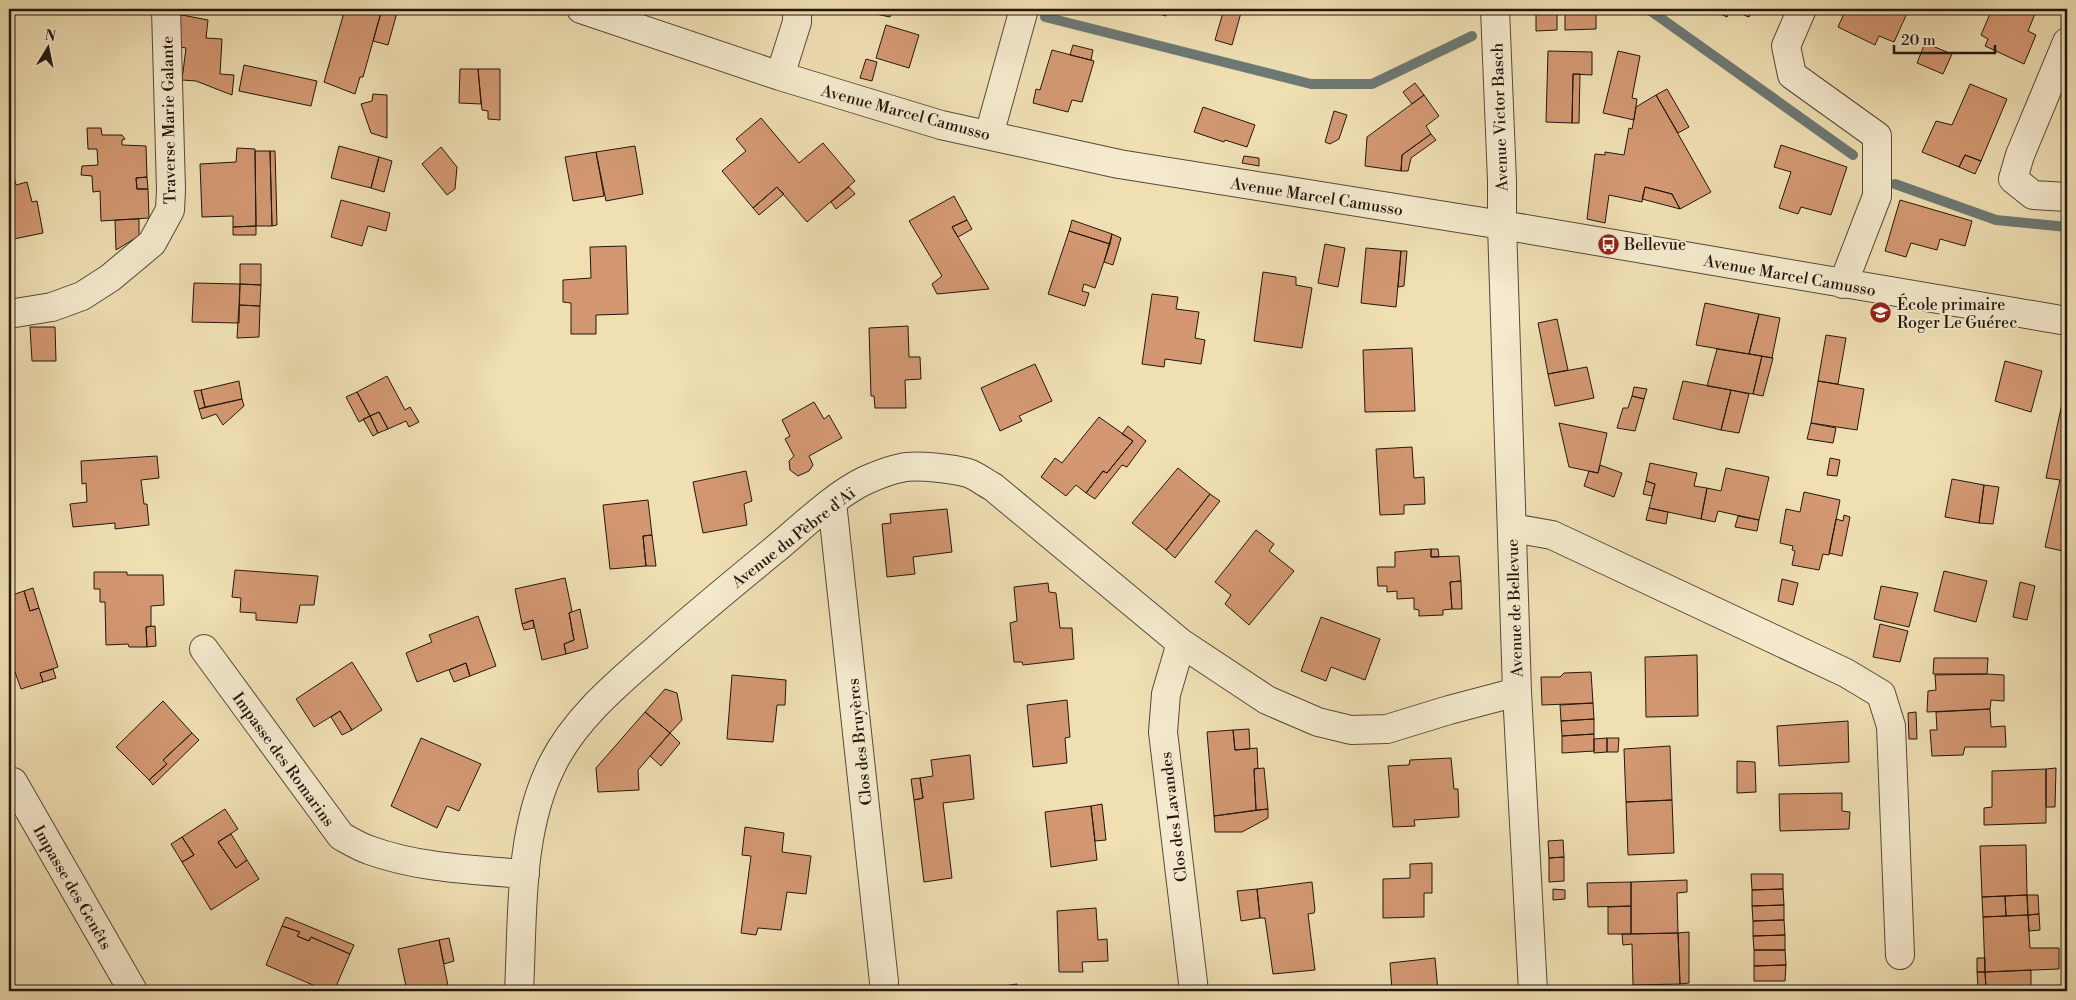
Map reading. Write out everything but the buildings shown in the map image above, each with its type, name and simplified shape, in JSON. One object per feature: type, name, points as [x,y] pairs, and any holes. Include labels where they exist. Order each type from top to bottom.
[{"type":"street","name":"Traverse Marie Galante","points":[[9,314],[52,307],[82,296],[103,282],[152,243],[170,210],[166,9]]},
{"type":"street","name":"Avenue Marcel Camusso","points":[[581,9],[780,76],[942,125],[1119,164],[2067,321]]},
{"type":"street","points":[[780,76],[797,22],[797,9]]},
{"type":"street","points":[[989,135],[1024,9]]},
{"type":"street","name":"Avenue Victor Basch","points":[[1495,9],[1502,226]]},
{"type":"street","points":[[1802,9],[1786,46],[1792,75],[1877,136],[1877,196],[1844,284]]},
{"type":"street","points":[[2067,42],[2020,155],[2013,179],[2033,195],[2067,197]]},
{"type":"street","name":"Avenue de Bellevue","points":[[1502,226],[1517,692],[1533,991]]},
{"type":"street","name":"Avenue du Pèbre d'Aï","points":[[519,991],[525,874],[532,829],[542,786],[553,763],[572,733],[629,673],[711,601],[832,502],[864,481],[903,467],[941,468],[969,474],[993,487],[1181,643],[1267,700],[1318,722],[1351,730],[1386,729],[1517,692]]},
{"type":"street","name":"Clos des Bruyères","points":[[832,502],[884,982]]},
{"type":"street","points":[[1512,528],[1552,535],[1846,673],[1881,694],[1891,726],[1900,955]]},
{"type":"street","name":"Clos des Lavandes","points":[[1181,643],[1166,694],[1163,732],[1194,991]]},
{"type":"street","name":"Impasse des Romarins","points":[[204,649],[342,836],[369,850],[407,860],[459,869],[525,874]]},
{"type":"street","name":"Impasse des Genêts","points":[[14,782],[132,991]]},
{"type":"waterway","points":[[1648,9],[1853,155]]},
{"type":"waterway","points":[[1045,17],[1311,84],[1372,84],[1472,36]]},
{"type":"waterway","points":[[1895,184],[1996,220],[2067,227]]},
{"type":"place","name":"Bellevue","points":[[1608,244]]},
{"type":"place","name":"École primaire Roger Le Guérec","points":[[1881,313]]}]
